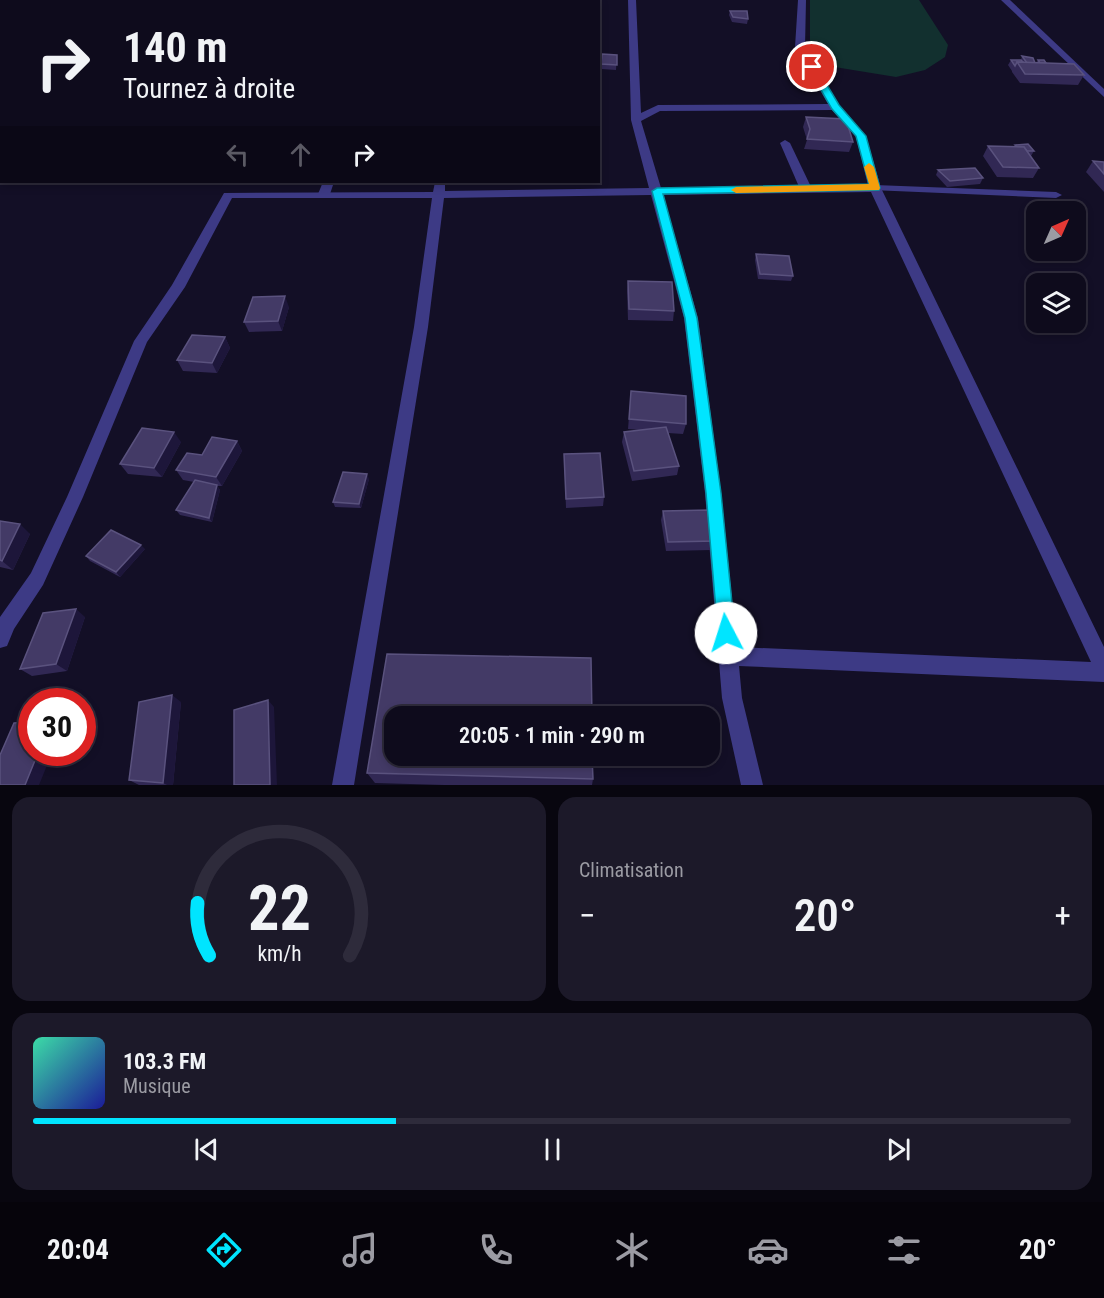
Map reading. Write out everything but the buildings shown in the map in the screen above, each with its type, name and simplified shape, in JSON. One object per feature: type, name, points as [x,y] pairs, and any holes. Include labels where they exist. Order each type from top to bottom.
[{"type":"street","points":[[632,0],[636,120],[691,318],[713,493],[732,698],[752,785]]},
{"type":"street","points":[[729,656],[1104,670],[875,188],[861,136],[835,107],[800,47],[802,0]]},
{"type":"street","points":[[1005,0],[1104,94]]},
{"type":"street","points":[[636,120],[658,108],[835,107]]},
{"type":"street","points":[[785,143],[806,189]]},
{"type":"street","points":[[0,639],[7,623],[37,579],[75,497],[141,341],[178,287],[228,195],[326,188],[657,191],[875,188],[1056,195]]},
{"type":"street","points":[[343,785],[421,327],[438,188]]},
{"type":"green space","points":[[810,0],[919,0],[948,45],[945,57],[925,70],[896,77],[810,63]]},
{"type":"slow traffic","points":[[736,190],[875,188],[869,167]]},
{"type":"route","points":[[726,633],[713,493],[691,318],[657,191],[875,188],[861,136],[835,107],[812,67]]}]
